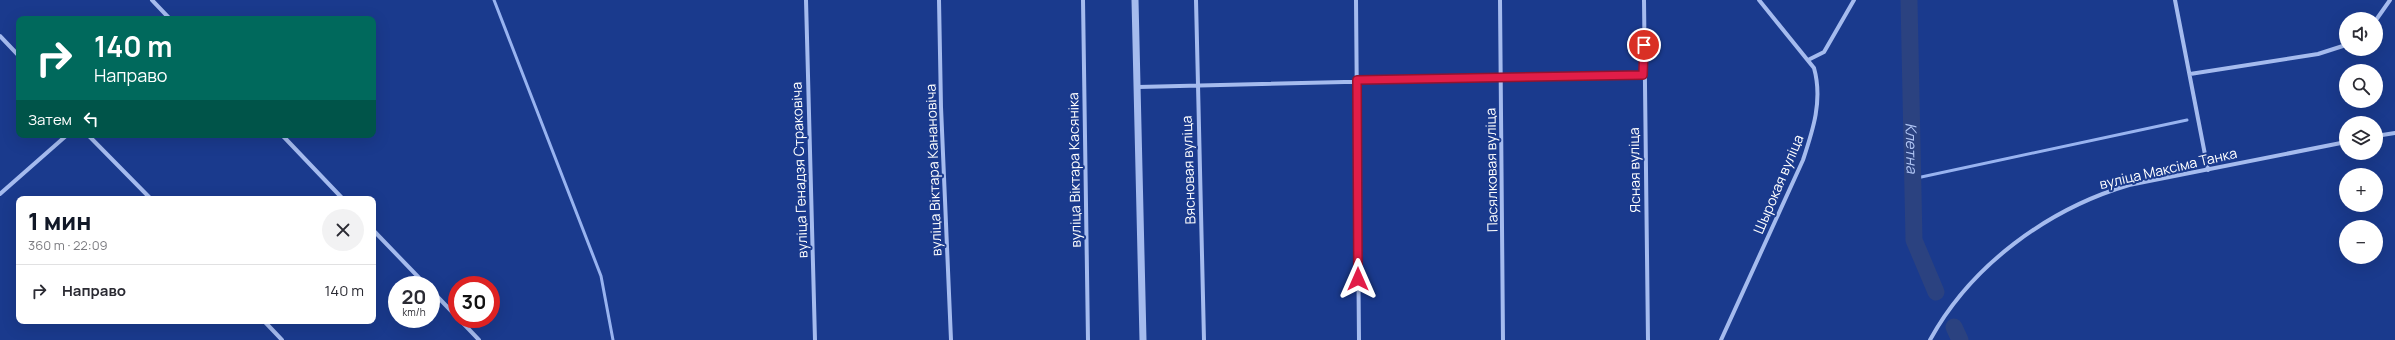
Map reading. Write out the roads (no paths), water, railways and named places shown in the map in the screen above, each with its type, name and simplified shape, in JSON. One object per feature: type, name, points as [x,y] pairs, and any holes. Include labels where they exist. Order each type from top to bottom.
[{"type":"street","points":[[152,0],[167,16]]},
{"type":"street","name":"вуліца Генадзя Страковіча","points":[[806,0],[815,340]]},
{"type":"street","name":"вуліца Віктара Канановіча","points":[[939,0],[940,107],[951,340]]},
{"type":"street","name":"вуліца Віктара Касяніка","points":[[1082,0],[1088,340]]},
{"type":"street","points":[[1135,0],[1143,340]]},
{"type":"street","name":"Вясновая вуліца","points":[[1196,0],[1204,340]]},
{"type":"street","points":[[1356,0],[1359,340]]},
{"type":"street","name":"Пасялковая вуліца","points":[[1500,0],[1503,340]]},
{"type":"street","name":"Ясная вуліца","points":[[1644,0],[1643,75],[1648,340]]},
{"type":"street","name":"Шырокая вуліца","points":[[1721,340],[1803,160],[1813,129],[1818,101],[1817,82],[1814,68],[1759,0]]},
{"type":"street","points":[[1808,60],[1824,52],[1854,0]]},
{"type":"street","points":[[2175,0],[2208,170]]},
{"type":"street","points":[[2382,12],[2390,0]]},
{"type":"street","points":[[0,36],[16,53]]},
{"type":"street","points":[[2190,74],[2318,54],[2339,47]]},
{"type":"street","points":[[1138,87],[1357,80],[1643,75]]},
{"type":"street","points":[[2383,135],[2395,133]]},
{"type":"street","points":[[0,194],[64,138]]},
{"type":"street","points":[[91,138],[148,196]]},
{"type":"street","points":[[285,138],[340,196]]},
{"type":"street","name":"вуліца Максіма Танка","points":[[1930,339],[1958,299],[1982,272],[2021,240],[2061,213],[2097,195],[2129,185],[2339,143]]},
{"type":"street","points":[[376,233],[417,276]]},
{"type":"street","points":[[440,299],[448,308]]},
{"type":"street","points":[[267,324],[282,340]]},
{"type":"street","points":[[468,328],[479,340]]},
{"type":"waterway","points":[[494,0],[601,276],[613,340]]},
{"type":"waterway","name":"Клетна","points":[[1909,0],[1914,240],[1936,292]]},
{"type":"waterway","points":[[1912,179],[2187,120]]},
{"type":"waterway","name":"Клетна","points":[[1954,327],[1960,340]]}]
